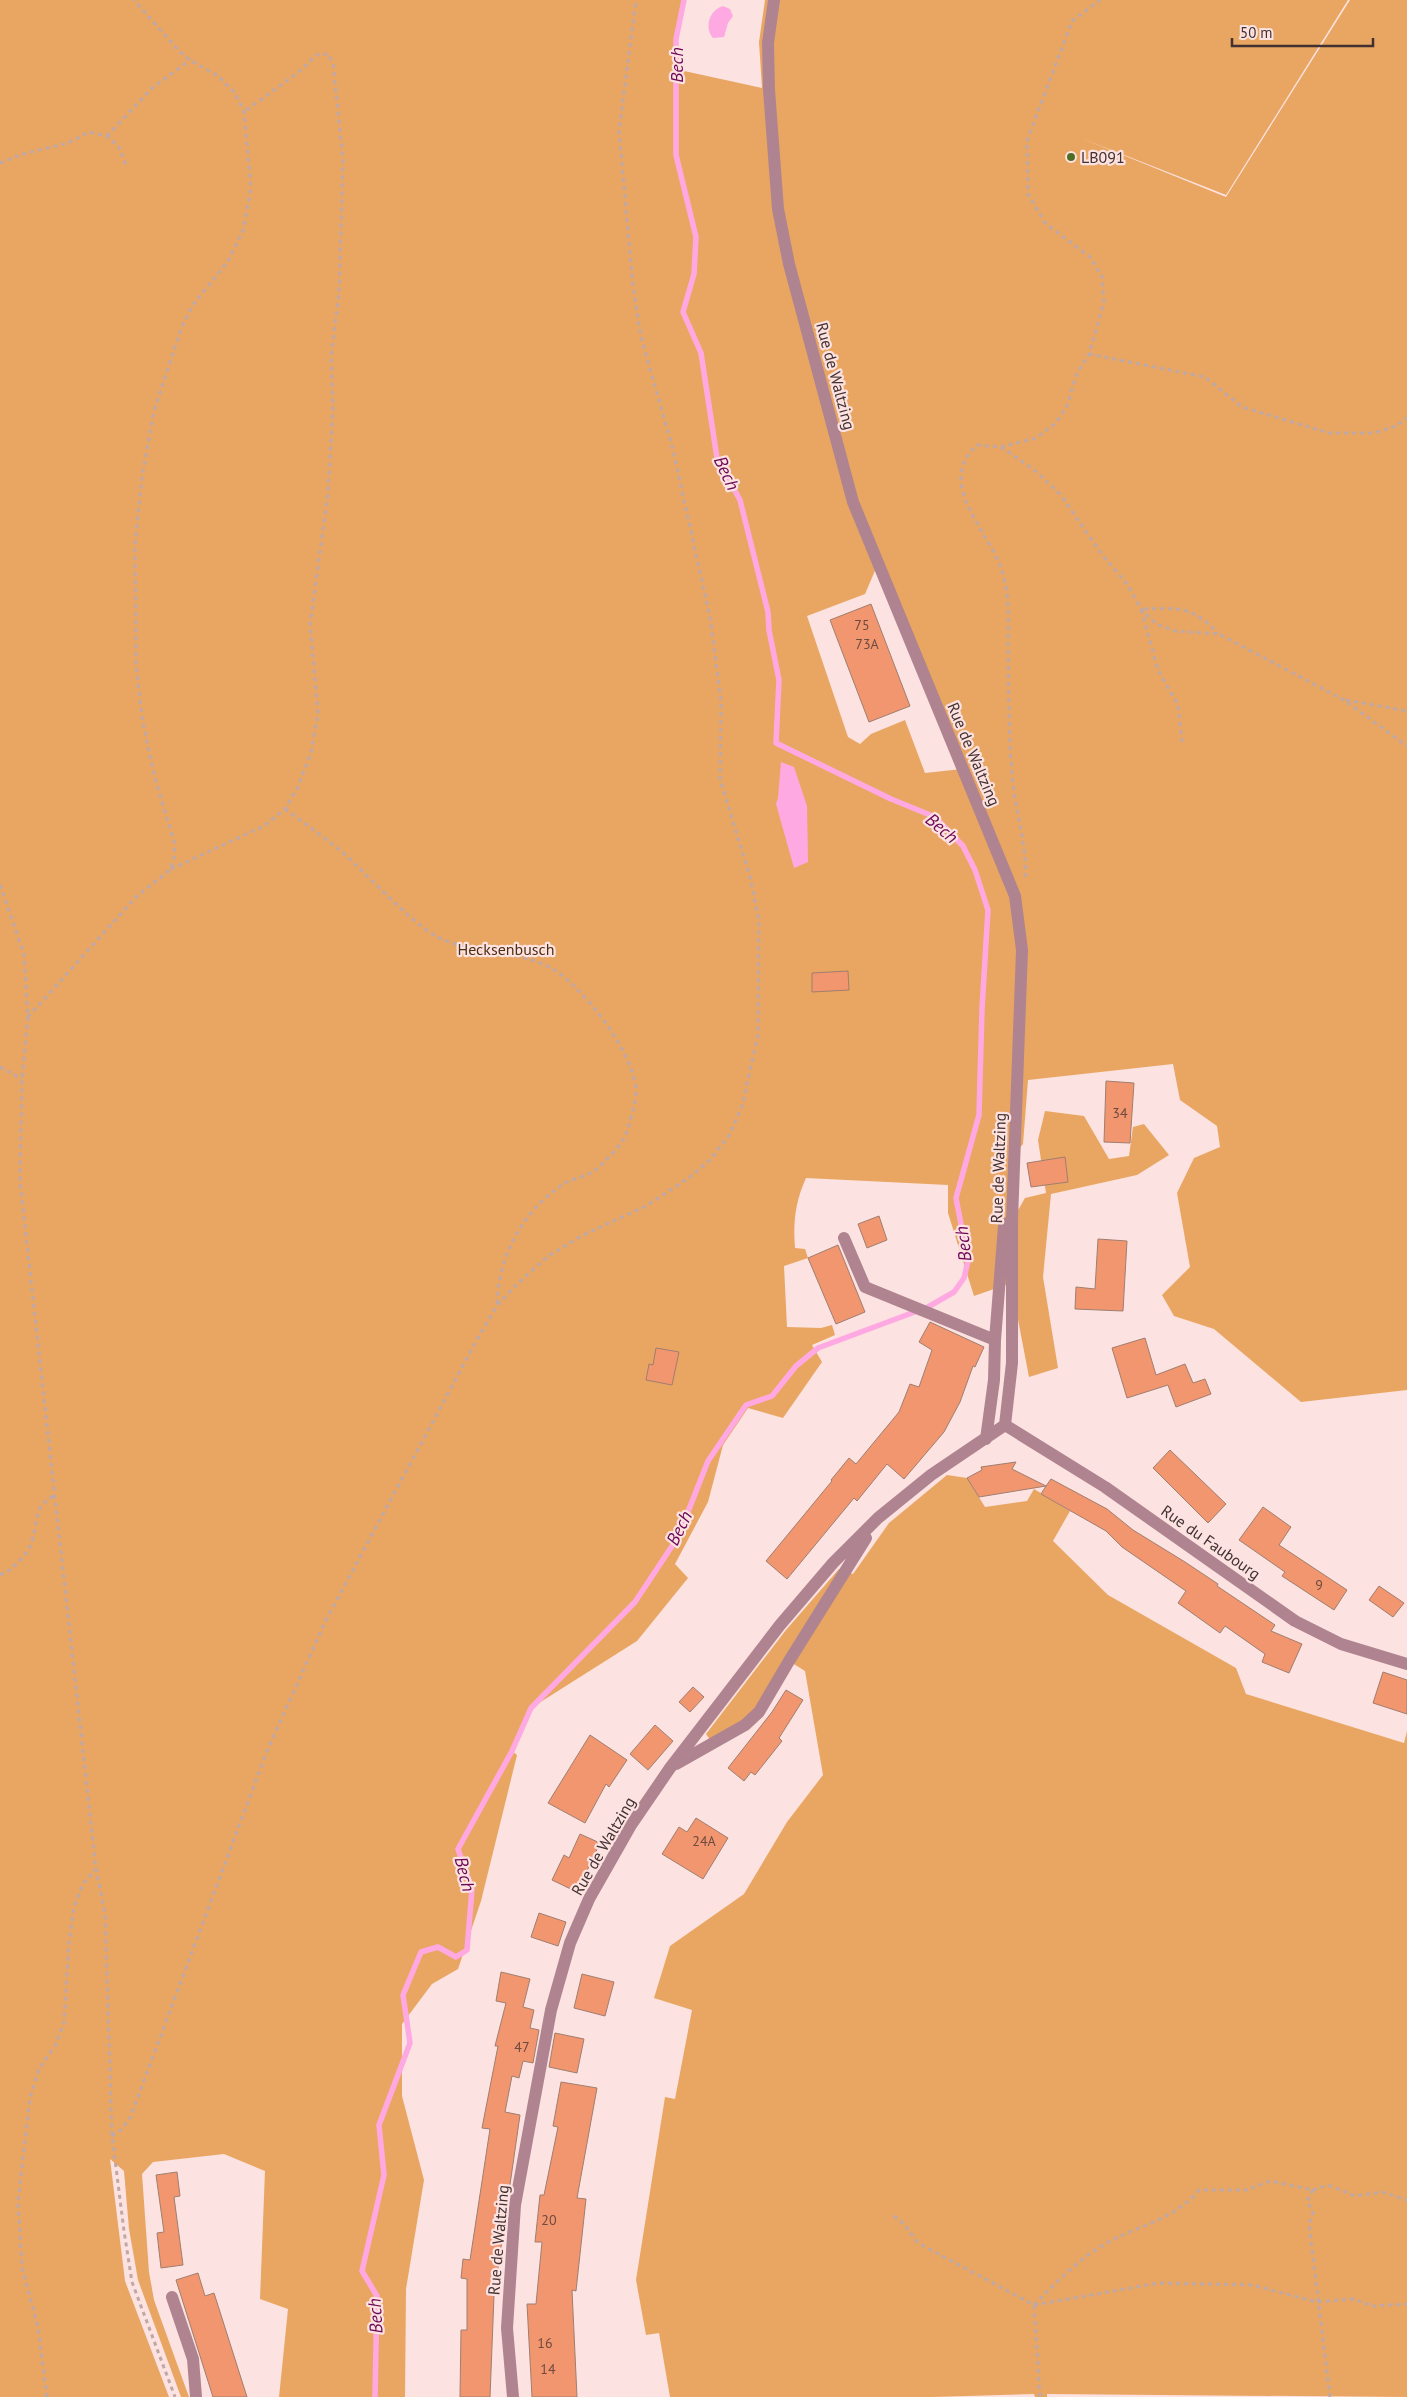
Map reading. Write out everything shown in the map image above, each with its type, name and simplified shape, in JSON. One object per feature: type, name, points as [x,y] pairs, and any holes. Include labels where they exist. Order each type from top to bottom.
[{"type":"street","name":"Rue de Waltzing","points":[[513,2397],[507,2328],[515,2205],[551,2010],[570,1943],[589,1898],[631,1825],[670,1768],[780,1625],[833,1563],[878,1518],[931,1474],[1005,1425],[1012,1363],[1012,1220],[1022,950],[1015,896],[853,502],[789,264],[778,210],[769,90],[768,43],[774,0]]},
{"type":"street","points":[[986,1439],[994,1380],[995,1340],[1004,1226],[1012,1220]]},
{"type":"street","points":[[844,1238],[865,1287],[995,1340]]},
{"type":"street","name":"Rue du Faubourg","points":[[1005,1425],[1105,1487],[1295,1621],[1341,1644],[1407,1664]]},
{"type":"street","points":[[670,1768],[745,1725],[759,1712],[878,1518]]},
{"type":"street","points":[[172,2296],[193,2359],[196,2397]]},
{"type":"path","points":[[134,0],[180,52],[218,76],[235,93],[244,112],[251,187],[243,231],[228,261],[192,306],[181,329],[154,411],[142,477],[135,545],[136,664],[141,709],[155,779],[174,841],[175,855],[170,870]]},
{"type":"path","points":[[112,2136],[122,2129],[130,2118],[267,1750],[326,1620],[497,1306],[546,1257],[581,1236],[646,1206],[690,1177],[711,1159],[730,1134],[742,1106],[758,1035],[759,920],[750,877],[720,779],[721,701],[710,617],[672,446],[641,337],[634,286],[619,131],[636,0]]},
{"type":"path","points":[[1015,896],[1025,878],[1026,858],[1012,775],[1007,596],[1003,572],[966,503],[961,470],[966,455],[977,445],[1002,447],[1036,438],[1056,423],[1067,406],[1077,374],[1089,354],[1104,302],[1102,277],[1090,257],[1045,222],[1028,194],[1027,141],[1072,21],[1100,0]]},
{"type":"path","points":[[28,1017],[136,897],[170,870],[264,826],[285,809],[298,787],[310,753],[318,713],[310,624],[328,494],[333,408],[331,357],[338,294],[343,160],[332,62],[328,54],[316,55],[300,72],[244,112]]},
{"type":"path","points":[[107,136],[152,89],[190,60]]},
{"type":"path","points":[[0,163],[23,154],[68,144],[89,132],[107,136],[119,147],[127,168]]},
{"type":"path","points":[[1089,354],[1206,377],[1242,407],[1329,433],[1374,433],[1396,426],[1407,418]]},
{"type":"path","points":[[1002,447],[1033,469],[1060,494],[1103,556],[1127,584],[1140,609],[1158,670],[1178,705],[1182,742]]},
{"type":"path","points":[[1140,609],[1174,608],[1194,612],[1218,634],[1344,700],[1407,746]]},
{"type":"path","points":[[1140,609],[1156,624],[1175,630],[1218,634]]},
{"type":"path","points":[[1344,700],[1407,711]]},
{"type":"path","points":[[285,809],[340,851],[426,930],[458,946],[504,953],[547,966],[576,986],[602,1017],[633,1071],[636,1095],[625,1138],[598,1169],[560,1186],[530,1212],[506,1251],[497,1285],[497,1306]]},
{"type":"path","points":[[0,885],[24,954],[28,1017],[22,1080],[20,1181],[96,1869],[105,1913],[112,2136],[132,2282],[175,2397]]},
{"type":"path","points":[[0,1067],[22,1080]]},
{"type":"path","points":[[0,1574],[4,1574],[22,1560],[32,1543],[37,1512],[44,1501],[55,1494]]},
{"type":"path","points":[[47,2397],[38,2327],[22,2266],[18,2201],[30,2098],[39,2069],[55,2046],[64,2023],[69,1942],[74,1906],[83,1884],[96,1869]]},
{"type":"path","points":[[1040,2397],[1034,2305],[1069,2268],[1101,2246],[1172,2214],[1189,2202],[1199,2190],[1246,2190],[1270,2181],[1313,2190],[1328,2185],[1355,2196],[1382,2192],[1407,2200]]},
{"type":"path","points":[[1313,2190],[1307,2201],[1312,2213],[1309,2224],[1330,2397]]},
{"type":"path","points":[[894,2216],[904,2224],[918,2243],[1034,2305],[1159,2283],[1252,2285],[1317,2302],[1353,2299],[1373,2306],[1407,2304]]},
{"type":"green space","name":"Hecksenbusch","points":[[0,0],[683,0],[676,39],[675,69],[762,88],[759,42],[765,0],[1348,0],[1226,195],[1081,138],[1226,197],[1350,0],[1407,0],[1407,1390],[1301,1402],[1214,1329],[1174,1316],[1162,1295],[1190,1267],[1177,1193],[1194,1158],[1220,1147],[1217,1126],[1180,1100],[1173,1064],[1028,1080],[1023,1144],[1014,1155],[1013,1219],[1025,1198],[1046,1193],[1038,1140],[1045,1111],[1084,1116],[1109,1159],[1129,1156],[1133,1127],[1144,1124],[1169,1155],[1137,1175],[1051,1194],[1043,1277],[1058,1368],[1029,1377],[1011,1283],[974,1296],[948,1213],[948,1185],[806,1178],[797,1204],[794,1239],[795,1248],[805,1249],[808,1258],[784,1266],[787,1327],[821,1328],[832,1325],[835,1335],[812,1345],[822,1362],[783,1418],[748,1408],[723,1445],[708,1502],[675,1564],[688,1578],[637,1641],[531,1708],[512,1751],[517,1755],[481,1901],[458,1969],[432,1984],[402,2024],[402,2096],[424,2180],[406,2289],[405,2397],[279,2397],[288,2309],[260,2299],[265,2171],[224,2154],[153,2162],[142,2174],[149,2272],[154,2300],[189,2397],[181,2397],[138,2280],[129,2229],[124,2171],[110,2159],[125,2281],[169,2397],[0,2397]],"holes":[[[877,566],[962,769],[925,773],[905,720],[871,734],[860,744],[848,737],[807,616],[865,594]]]},
{"type":"green space","points":[[947,1475],[967,1478],[985,1507],[1027,1501],[1034,1489],[1070,1511],[1053,1541],[1108,1595],[1236,1668],[1246,1694],[1404,1743],[1407,1731],[1407,2397],[1047,2394],[1047,2397],[1035,2397],[1034,2394],[932,2397],[670,2397],[659,2333],[646,2335],[636,2280],[665,2097],[675,2099],[692,2010],[654,1998],[670,1946],[744,1894],[787,1822],[823,1775],[805,1671],[789,1661],[759,1712],[713,1744],[706,1734],[786,1630],[839,1569],[853,1574],[889,1523]]},
{"type":"shaded area","points":[[723,6],[730,9],[733,16],[728,23],[724,37],[713,38],[710,34],[709,20],[714,11]]},
{"type":"shaded area","points":[[781,762],[794,767],[807,806],[808,862],[794,868],[776,804]]},
{"type":"building","points":[[871,604],[910,706],[869,722],[830,620]]},
{"type":"building","points":[[848,971],[849,990],[812,992],[812,973]]},
{"type":"building","points":[[1106,1081],[1134,1083],[1130,1143],[1104,1142]]},
{"type":"building","points":[[1065,1157],[1068,1182],[1031,1187],[1027,1163]]},
{"type":"building","points":[[879,1216],[887,1240],[867,1248],[858,1224]]},
{"type":"building","points":[[1098,1239],[1127,1241],[1123,1311],[1075,1309],[1076,1287],[1095,1289]]},
{"type":"building","points":[[838,1245],[865,1312],[836,1324],[808,1258]]},
{"type":"building","points":[[930,1322],[984,1347],[975,1367],[973,1366],[960,1402],[944,1432],[904,1479],[887,1464],[857,1501],[854,1498],[787,1579],[766,1561],[849,1458],[856,1464],[899,1412],[910,1384],[919,1387],[932,1350],[919,1342]]},
{"type":"building","points":[[1145,1338],[1156,1375],[1185,1364],[1193,1383],[1205,1379],[1211,1394],[1176,1407],[1168,1385],[1127,1398],[1112,1348]]},
{"type":"building","points":[[656,1348],[679,1352],[672,1385],[646,1380],[649,1364],[653,1365]]},
{"type":"building","points":[[1170,1450],[1226,1504],[1208,1523],[1153,1468]]},
{"type":"building","points":[[1016,1462],[1012,1469],[1046,1486],[979,1497],[967,1478],[982,1470],[981,1467]]},
{"type":"building","points":[[1051,1479],[1107,1509],[1133,1530],[1218,1584],[1217,1586],[1275,1625],[1271,1631],[1302,1644],[1289,1673],[1262,1662],[1265,1654],[1225,1626],[1220,1633],[1178,1603],[1186,1591],[1122,1547],[1106,1531],[1041,1494]]},
{"type":"building","points":[[1263,1507],[1291,1527],[1279,1545],[1347,1590],[1334,1610],[1282,1576],[1285,1572],[1239,1540]]},
{"type":"building","points":[[1379,1586],[1404,1603],[1393,1617],[1369,1600]]},
{"type":"building","points":[[1383,1672],[1407,1680],[1407,1714],[1373,1703]]},
{"type":"building","points":[[693,1687],[704,1697],[690,1712],[679,1702]]},
{"type":"building","points":[[786,1690],[803,1700],[779,1738],[782,1741],[755,1775],[751,1772],[744,1781],[728,1768],[772,1712]]},
{"type":"building","points":[[655,1725],[673,1741],[648,1770],[630,1754]]},
{"type":"building","points":[[590,1735],[627,1760],[609,1787],[606,1784],[585,1823],[548,1803]]},
{"type":"building","points":[[696,1818],[728,1838],[703,1879],[662,1854],[679,1827],[687,1832]]},
{"type":"building","points":[[580,1834],[600,1843],[577,1892],[552,1880],[564,1855],[569,1858]]},
{"type":"building","points":[[539,1913],[566,1922],[558,1946],[531,1937]]},
{"type":"building","points":[[501,1972],[530,1979],[523,2007],[534,2010],[530,2028],[539,2030],[533,2063],[523,2061],[519,2078],[512,2076],[505,2112],[520,2115],[494,2296],[490,2397],[460,2397],[461,2330],[467,2330],[467,2279],[461,2278],[463,2259],[470,2260],[490,2129],[482,2128],[498,2046],[495,2046],[506,2003],[496,2001]]},
{"type":"building","points":[[582,1974],[614,1982],[605,2016],[574,2008]]},
{"type":"building","points":[[555,2033],[584,2039],[577,2073],[549,2067]]},
{"type":"building","points":[[561,2082],[597,2088],[577,2198],[586,2199],[576,2291],[572,2290],[577,2397],[532,2397],[527,2304],[536,2304],[542,2242],[535,2242],[540,2195],[544,2195],[558,2127],[553,2126]]},
{"type":"building","points":[[177,2172],[180,2196],[174,2197],[183,2265],[161,2268],[157,2233],[164,2232],[156,2175]]},
{"type":"building","points":[[198,2273],[205,2296],[214,2293],[247,2397],[213,2397],[176,2280]]},
{"type":"waterway","name":"Bech","points":[[375,2397],[377,2296],[362,2271],[384,2175],[379,2125],[410,2043],[403,1995],[421,1952],[438,1947],[456,1957],[467,1950],[472,1889],[458,1849],[512,1751],[531,1708],[635,1602],[678,1537],[708,1461],[746,1405],[772,1396],[796,1366],[818,1348],[928,1307],[954,1292],[964,1278],[968,1261],[956,1198],[979,1115],[982,1009],[988,910],[975,870],[963,846],[935,817],[891,799],[776,743],[779,680],[769,630],[768,612],[740,500],[717,458],[701,353],[683,312],[694,274],[696,237],[676,155],[676,39],[684,0]]},
{"type":"place","name":"LB091","points":[[1071,157]]}]
